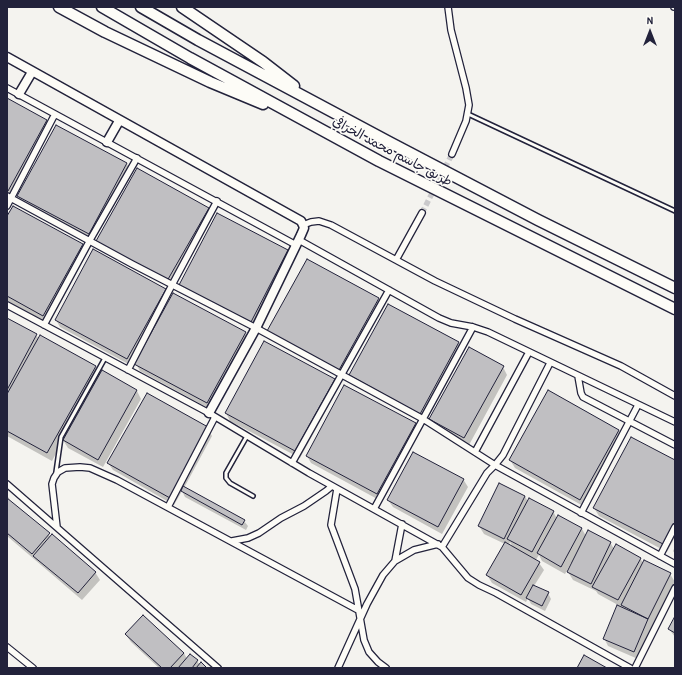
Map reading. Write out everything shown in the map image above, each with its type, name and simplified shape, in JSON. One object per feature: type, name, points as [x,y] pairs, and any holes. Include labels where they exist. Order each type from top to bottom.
[{"type":"highway","points":[[58,7],[105,32],[210,82],[241,96],[289,112]]},
{"type":"highway","name":"طريق جاسم محمد الخرافي","points":[[102,7],[190,58],[415,180],[675,309]]},
{"type":"highway","name":"طريق جاسم محمد الخرافي","points":[[141,7],[198,40],[538,220],[675,288]]},
{"type":"highway","points":[[182,7],[263,62],[317,103]]},
{"type":"street","points":[[448,7],[451,30],[468,96],[468,114],[452,154]]},
{"type":"street","points":[[7,57],[119,121],[301,221],[303,224],[304,228],[298,242],[168,507]]},
{"type":"street","points":[[19,94],[32,72]]},
{"type":"street","points":[[7,88],[217,202],[298,242],[389,290],[438,318],[451,323],[488,332],[675,422]]},
{"type":"street","points":[[7,206],[9,197],[55,114]]},
{"type":"street","points":[[107,142],[119,121]]},
{"type":"street","points":[[44,325],[136,158]]},
{"type":"street","points":[[9,197],[256,328],[423,419],[495,465],[675,564]]},
{"type":"street","points":[[128,370],[172,284],[217,202]]},
{"type":"street","points":[[396,260],[422,213]]},
{"type":"street","points":[[303,224],[315,221],[327,223],[396,260],[508,316],[621,366],[675,396]]},
{"type":"street","points":[[292,463],[389,290]]},
{"type":"street","points":[[7,305],[212,415],[334,487],[440,545],[468,578],[630,668]]},
{"type":"street","points":[[374,509],[472,327]]},
{"type":"street","points":[[475,452],[529,352]]},
{"type":"street","points":[[338,668],[359,618],[384,575],[395,561],[414,550],[440,545],[487,473],[502,455],[550,363]]},
{"type":"street","points":[[578,376],[581,393],[583,396],[675,445]]},
{"type":"street","points":[[581,513],[638,405]]},
{"type":"street","points":[[57,527],[52,484],[56,475],[65,468],[90,468],[118,480],[358,610]]},
{"type":"street","points":[[7,484],[218,668]]},
{"type":"street","points":[[232,541],[248,538],[258,533],[334,487]]},
{"type":"street","points":[[334,487],[331,525],[355,590],[364,640],[369,652],[386,668]]},
{"type":"street","points":[[395,561],[402,524]]},
{"type":"street","points":[[660,556],[675,527]]},
{"type":"street","points":[[635,668],[675,588]]},
{"type":"street","points":[[7,647],[33,668]]},
{"type":"lane","points":[[468,114],[675,211]]},
{"type":"lane","points":[[56,475],[62,437],[105,358]]},
{"type":"lane","points":[[247,436],[226,473],[226,478],[230,483],[254,496]]},
{"type":"building","points":[[7,98],[47,120],[8,191],[7,190]]},
{"type":"building","points":[[56,125],[127,163],[89,234],[17,196]]},
{"type":"building","points":[[137,168],[209,208],[167,281],[96,241]]},
{"type":"building","points":[[13,206],[83,244],[43,316],[7,296],[7,216]]},
{"type":"building","points":[[217,213],[288,250],[251,322],[179,285]]},
{"type":"building","points":[[93,249],[166,289],[127,359],[55,320]]},
{"type":"building","points":[[307,259],[379,298],[339,370],[267,331]]},
{"type":"building","points":[[173,293],[246,332],[207,403],[134,364]]},
{"type":"building","points":[[388,304],[459,342],[420,414],[349,375]]},
{"type":"building","points":[[7,318],[37,334],[7,390]]},
{"type":"building","points":[[40,335],[96,366],[47,453],[7,431],[7,394]]},
{"type":"building","points":[[264,341],[335,379],[295,451],[225,413]]},
{"type":"building","points":[[469,347],[504,366],[464,438],[429,419]]},
{"type":"building","points":[[102,370],[137,390],[98,460],[63,440]]},
{"type":"building","points":[[344,385],[416,423],[377,494],[306,456]]},
{"type":"building","points":[[548,390],[619,430],[580,500],[509,460]]},
{"type":"building","points":[[147,393],[208,427],[170,498],[107,463]]},
{"type":"building","points":[[631,437],[675,460],[675,522],[663,544],[593,508]]},
{"type":"building","points":[[413,452],[464,479],[438,527],[387,500]]},
{"type":"building","points":[[499,483],[525,496],[504,539],[478,526]]},
{"type":"building","points":[[183,486],[245,520],[242,525],[181,491]]},
{"type":"building","points":[[7,498],[50,533],[32,554],[7,533]]},
{"type":"building","points":[[529,498],[554,511],[532,552],[507,539]]},
{"type":"building","points":[[558,515],[582,528],[561,567],[537,553]]},
{"type":"building","points":[[588,530],[611,542],[591,584],[567,572]]},
{"type":"building","points":[[52,534],[96,572],[78,593],[33,556]]},
{"type":"building","points":[[505,542],[540,562],[521,595],[486,575]]},
{"type":"building","points":[[616,544],[641,558],[618,600],[592,587]]},
{"type":"building","points":[[644,560],[671,573],[648,619],[621,605]]},
{"type":"building","points":[[533,585],[549,592],[542,606],[526,598]]},
{"type":"building","points":[[617,605],[648,619],[634,652],[603,639]]},
{"type":"building","points":[[143,615],[184,653],[170,668],[162,668],[125,634]]},
{"type":"building","points":[[675,616],[675,633],[668,629]]},
{"type":"building","points":[[190,654],[198,660],[192,668],[178,668]]},
{"type":"building","points":[[584,655],[607,668],[577,668]]},
{"type":"building","points":[[201,662],[207,668],[196,668]]},
{"type":"tunnel","points":[[422,213],[452,154]]}]
